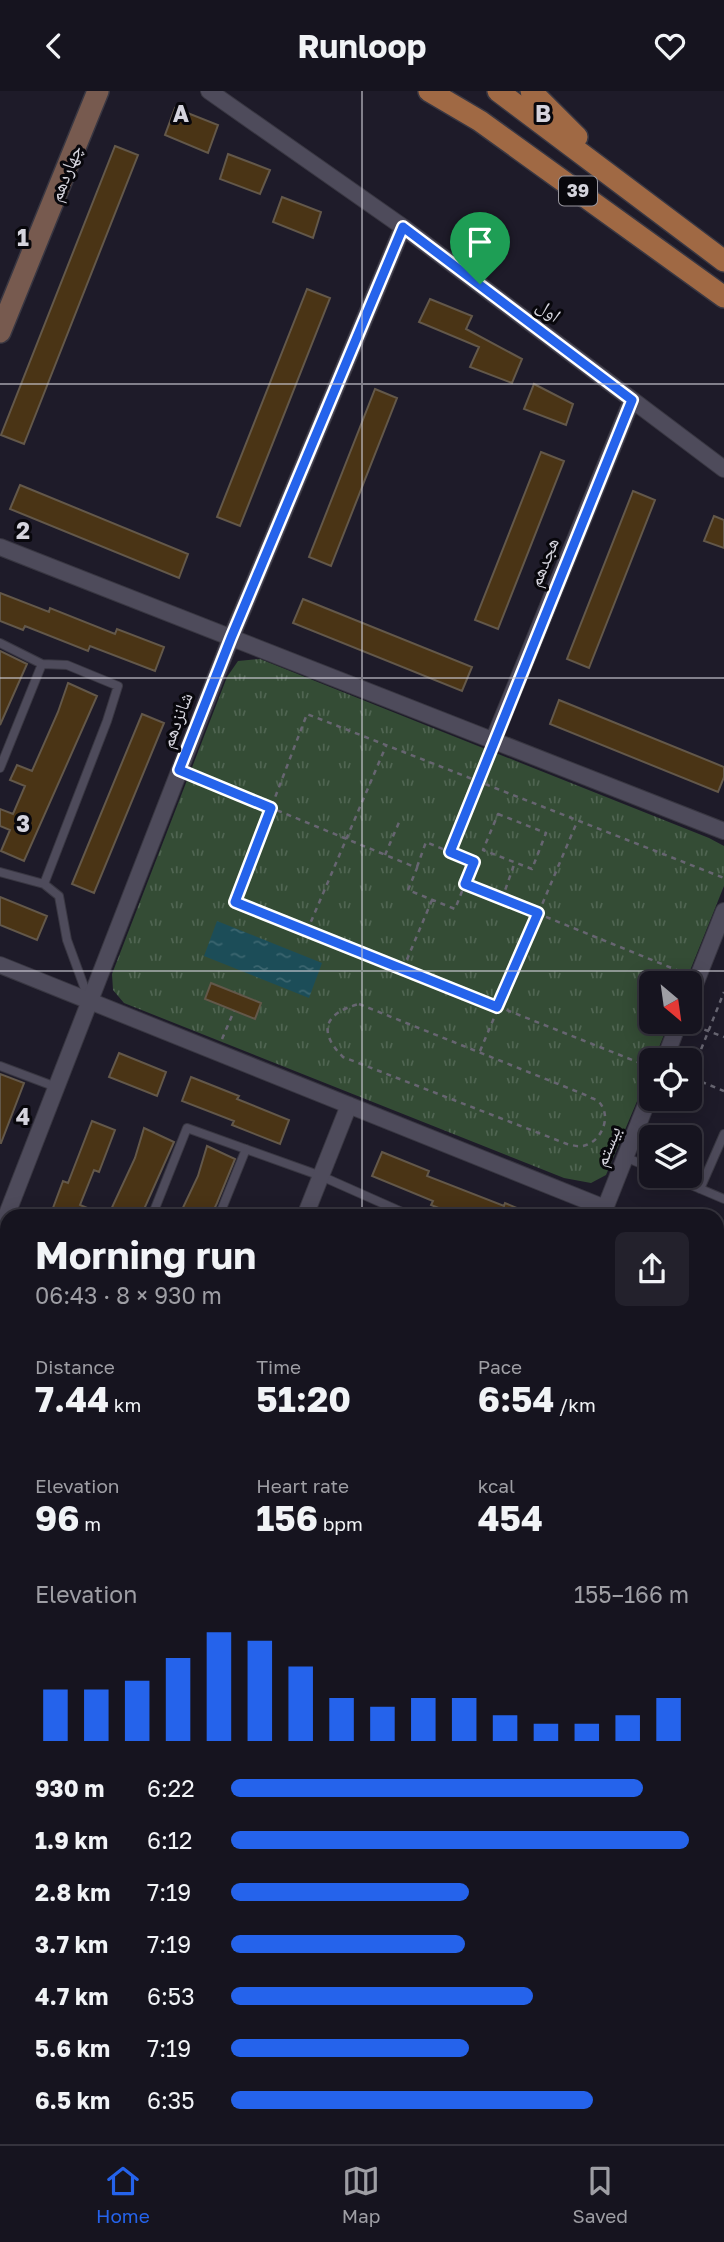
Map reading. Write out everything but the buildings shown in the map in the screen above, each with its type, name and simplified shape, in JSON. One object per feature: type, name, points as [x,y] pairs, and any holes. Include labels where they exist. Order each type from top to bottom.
[{"type":"main road","name":"چهاردهم","points":[[0,332],[98,91]]},
{"type":"main road","name":"39","points":[[429,91],[480,121],[724,297]]},
{"type":"main road","name":"39","points":[[498,91],[724,261]]},
{"type":"main road","points":[[531,91],[625,186]]},
{"type":"street","name":"اول","points":[[209,91],[403,227],[724,469]]},
{"type":"street","name":"شانزدهم","points":[[9,1209],[231,638],[403,227]]},
{"type":"street","name":"هجدهم","points":[[493,741],[632,400]]},
{"type":"street","points":[[0,547],[724,831]]},
{"type":"street","points":[[700,971],[724,911]]},
{"type":"street","points":[[0,965],[349,1105],[596,1209]]},
{"type":"street","points":[[308,1209],[349,1105]]},
{"type":"street","name":"بیستم","points":[[604,1209],[643,1111]]},
{"type":"lane","points":[[0,643],[42,664],[67,665],[118,686],[44,884]]},
{"type":"lane","points":[[0,768],[42,664]]},
{"type":"lane","points":[[0,872],[44,884],[59,896],[67,940],[89,1001]]},
{"type":"lane","points":[[0,1066],[56,1087]]},
{"type":"lane","points":[[155,1209],[187,1128],[321,1176],[395,1209]]},
{"type":"lane","points":[[724,1134],[700,1189],[724,1199]]},
{"type":"lane","points":[[222,1209],[246,1149]]},
{"type":"lane","points":[[625,1157],[639,1163]]},
{"type":"path","points":[[639,1063],[235,902],[307,714],[724,878]]},
{"type":"path","points":[[450,852],[493,741]]},
{"type":"path","points":[[307,931],[386,746]]},
{"type":"path","points":[[179,770],[417,868]]},
{"type":"path","points":[[498,814],[546,833],[532,869],[515,862],[484,850],[498,814]]},
{"type":"path","points":[[385,855],[400,820]]},
{"type":"path","points":[[480,1051],[578,821]]},
{"type":"path","points":[[426,842],[450,852],[474,862],[454,909],[408,890],[426,842]]},
{"type":"path","points":[[502,899],[515,862]]},
{"type":"path","points":[[465,884],[680,971]]},
{"type":"path","points":[[403,969],[432,900]]},
{"type":"path","points":[[701,1048],[724,992]]},
{"type":"path","points":[[359,1004],[480,1051],[599,1102],[604,1112],[604,1127],[596,1140],[582,1146],[567,1144],[343,1057],[331,1045],[327,1035],[329,1024],[340,1009],[359,1004]]},
{"type":"path","points":[[217,1052],[234,1011]]},
{"type":"path","points":[[702,1029],[724,1037]]},
{"type":"path","points":[[702,1082],[724,1091]]},
{"type":"green space","points":[[260,659],[724,846],[724,886],[690,971],[639,971],[639,1034],[664,1034],[659,1048],[639,1048],[639,1097],[606,1175],[591,1183],[564,1178],[124,1003],[113,990],[112,974],[227,677],[238,661]]},
{"type":"water","points":[[217,921],[322,963],[309,998],[204,956]]},
{"type":"route","points":[[403,227],[480,284],[632,400],[450,852],[474,862],[465,884],[538,913],[497,1007],[235,902],[271,808],[179,770],[231,638],[403,227]]}]
